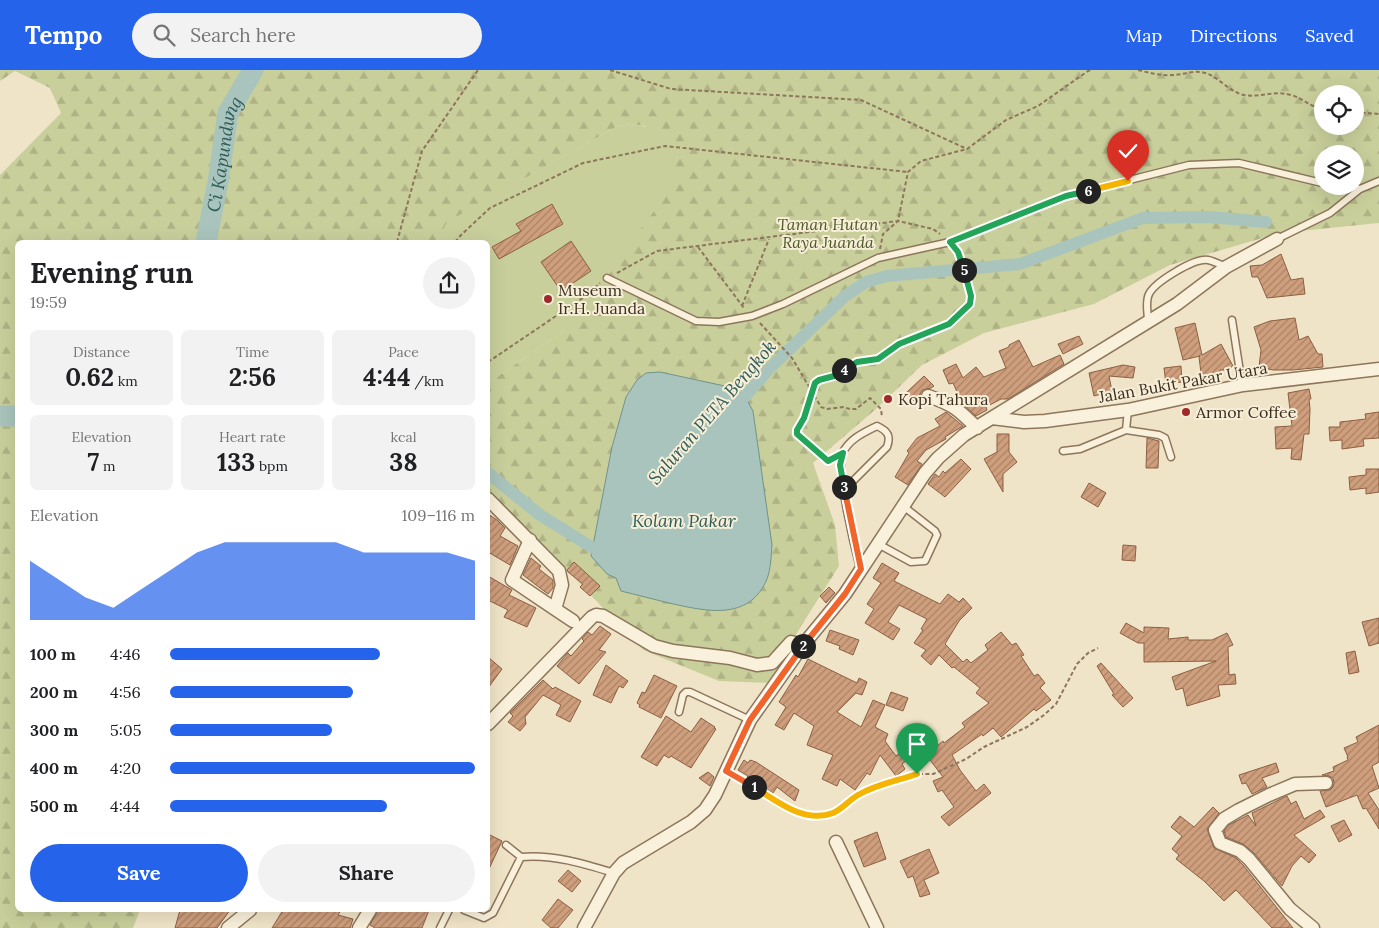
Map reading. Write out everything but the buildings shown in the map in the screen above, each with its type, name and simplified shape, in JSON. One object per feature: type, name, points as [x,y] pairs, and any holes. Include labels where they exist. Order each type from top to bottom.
[{"type":"street","points":[[584,928],[614,873],[623,863],[691,822],[704,810],[726,771],[750,720],[803,645],[845,594],[925,472],[938,458],[964,435],[1177,304],[1226,268],[1277,239]]},
{"type":"street","name":"Jalan Bukit Pakar Utara","points":[[992,418],[1024,422],[1045,421],[1128,410],[1242,385],[1379,369]]},
{"type":"street","points":[[928,396],[950,404],[977,428]]},
{"type":"street","points":[[490,501],[559,571],[562,585],[555,609]]},
{"type":"street","points":[[530,540],[512,580],[573,621]]},
{"type":"street","points":[[490,722],[559,650],[596,615],[603,616],[654,646],[673,651],[730,658],[757,665],[772,663],[791,642],[803,645]]},
{"type":"street","points":[[1313,928],[1290,909],[1240,851],[1220,843],[1215,830],[1224,820],[1239,810],[1269,795],[1295,784],[1326,783]]},
{"type":"street","points":[[836,842],[877,928]]},
{"type":"street","points":[[228,928],[248,912]]},
{"type":"street","points":[[359,928],[369,912]]},
{"type":"lane","points":[[607,278],[696,321],[719,322],[752,316],[783,304],[878,258],[950,242],[1066,196],[1189,165],[1239,163],[1314,181]]},
{"type":"lane","points":[[1364,187],[1379,181]]},
{"type":"lane","points":[[1277,239],[1330,213],[1352,195]]},
{"type":"lane","points":[[1148,321],[1148,295],[1156,285],[1191,263],[1202,260],[1210,260],[1226,268]]},
{"type":"lane","points":[[1232,320],[1242,385]]},
{"type":"lane","points":[[1126,430],[1128,410]]},
{"type":"lane","points":[[844,490],[887,448],[890,439],[888,432],[877,426],[856,436],[843,453],[840,465],[844,490],[861,569]]},
{"type":"lane","points":[[1063,452],[1080,449],[1126,430],[1159,435],[1165,438],[1171,457]]},
{"type":"lane","points":[[878,544],[911,562],[925,561],[937,535],[935,531],[903,506]]},
{"type":"lane","points":[[679,712],[683,695],[686,692],[690,692],[750,720]]},
{"type":"lane","points":[[506,844],[521,857],[533,856],[567,860],[614,873]]},
{"type":"lane","points":[[469,912],[484,918],[493,913],[521,857]]},
{"type":"lane","points":[[440,928],[448,912]]},
{"type":"path","points":[[398,240],[422,151],[478,70]]},
{"type":"path","points":[[610,70],[671,89],[861,100],[967,148]]},
{"type":"path","points":[[878,258],[884,234],[898,221],[908,172],[921,161],[967,148],[1006,120],[1038,106],[1088,70],[1091,70]]},
{"type":"path","points":[[1138,70],[1161,75],[1200,72],[1233,91],[1244,95],[1268,93],[1292,95],[1314,107]]},
{"type":"path","points":[[1364,113],[1379,114]]},
{"type":"path","points":[[457,240],[490,208],[583,163],[665,146],[908,172]]},
{"type":"path","points":[[490,361],[587,295],[607,278],[657,251],[898,221],[933,229],[950,242],[962,260],[971,296],[970,304],[949,324],[899,344],[878,359],[857,362],[834,376],[819,380],[812,389],[806,413],[797,430],[797,434],[828,461],[843,453]]},
{"type":"path","points":[[698,247],[742,306],[770,238]]},
{"type":"path","points":[[777,340],[792,358],[821,406],[827,409],[842,407],[856,409],[870,398],[881,409],[882,417],[877,426]]},
{"type":"path","points":[[726,771],[793,811],[817,816],[832,813],[857,795],[870,789],[890,781],[917,774],[933,774],[1027,727],[1056,704],[1077,664],[1088,653],[1098,648]]},
{"type":"green space","name":"Taman Hutan Raya Juanda","points":[[0,70],[1379,70],[1379,223],[1280,233],[1170,265],[1094,304],[984,333],[922,365],[876,409],[813,463],[835,525],[839,566],[798,631],[770,683],[719,681],[643,650],[522,523],[490,498],[490,382],[564,331],[646,126],[630,124],[616,127],[448,222],[438,240],[15,240],[15,912],[139,912],[133,928],[0,928],[0,175],[61,113],[50,88],[15,71],[0,81]],"holes":[[[660,372],[771,565],[765,583],[757,595],[745,604],[728,610],[621,591],[616,578],[591,556],[612,447],[626,397],[637,380],[646,373]]]},
{"type":"green space","points":[[630,124],[644,126],[663,137],[669,145],[674,162],[673,181],[670,190],[564,331],[490,382],[490,240],[438,240],[447,222],[616,127]]},
{"type":"water","name":"Kolam Pakar","points":[[660,372],[734,388],[745,396],[753,411],[772,545],[767,579],[759,593],[749,602],[738,608],[725,610],[697,609],[621,591],[616,578],[607,574],[591,556],[612,447],[626,397],[637,380],[646,373]]},
{"type":"waterway","name":"Ci Kapundung","points":[[206,240],[218,182],[228,113],[253,70]]},
{"type":"waterway","name":"Saluran PLTA Bengkok","points":[[735,408],[769,369],[845,296],[866,282],[887,276],[1020,264],[1143,218],[1209,217],[1266,222]]},
{"type":"waterway","name":"Ci Kapundung","points":[[0,416],[15,416]]},
{"type":"waterway","points":[[490,475],[540,515],[593,548]]},
{"type":"place","name":"Museum Ir.H. Juanda","points":[[548,299]]},
{"type":"place","name":"Kopi Tahura","points":[[888,399]]},
{"type":"place","name":"Armor Coffee","points":[[1186,412]]},
{"type":"route","points":[[917,774],[897,781],[890,781],[863,792],[832,813],[817,816],[793,811],[726,771],[750,720],[803,645],[845,594],[861,569],[856,554],[841,474],[840,465],[843,453],[831,460],[825,460],[797,434],[797,430],[808,408],[812,389],[819,380],[834,376],[857,362],[878,359],[899,344],[938,330],[949,324],[970,304],[971,296],[962,260],[950,242],[1066,196],[1128,181]]}]
